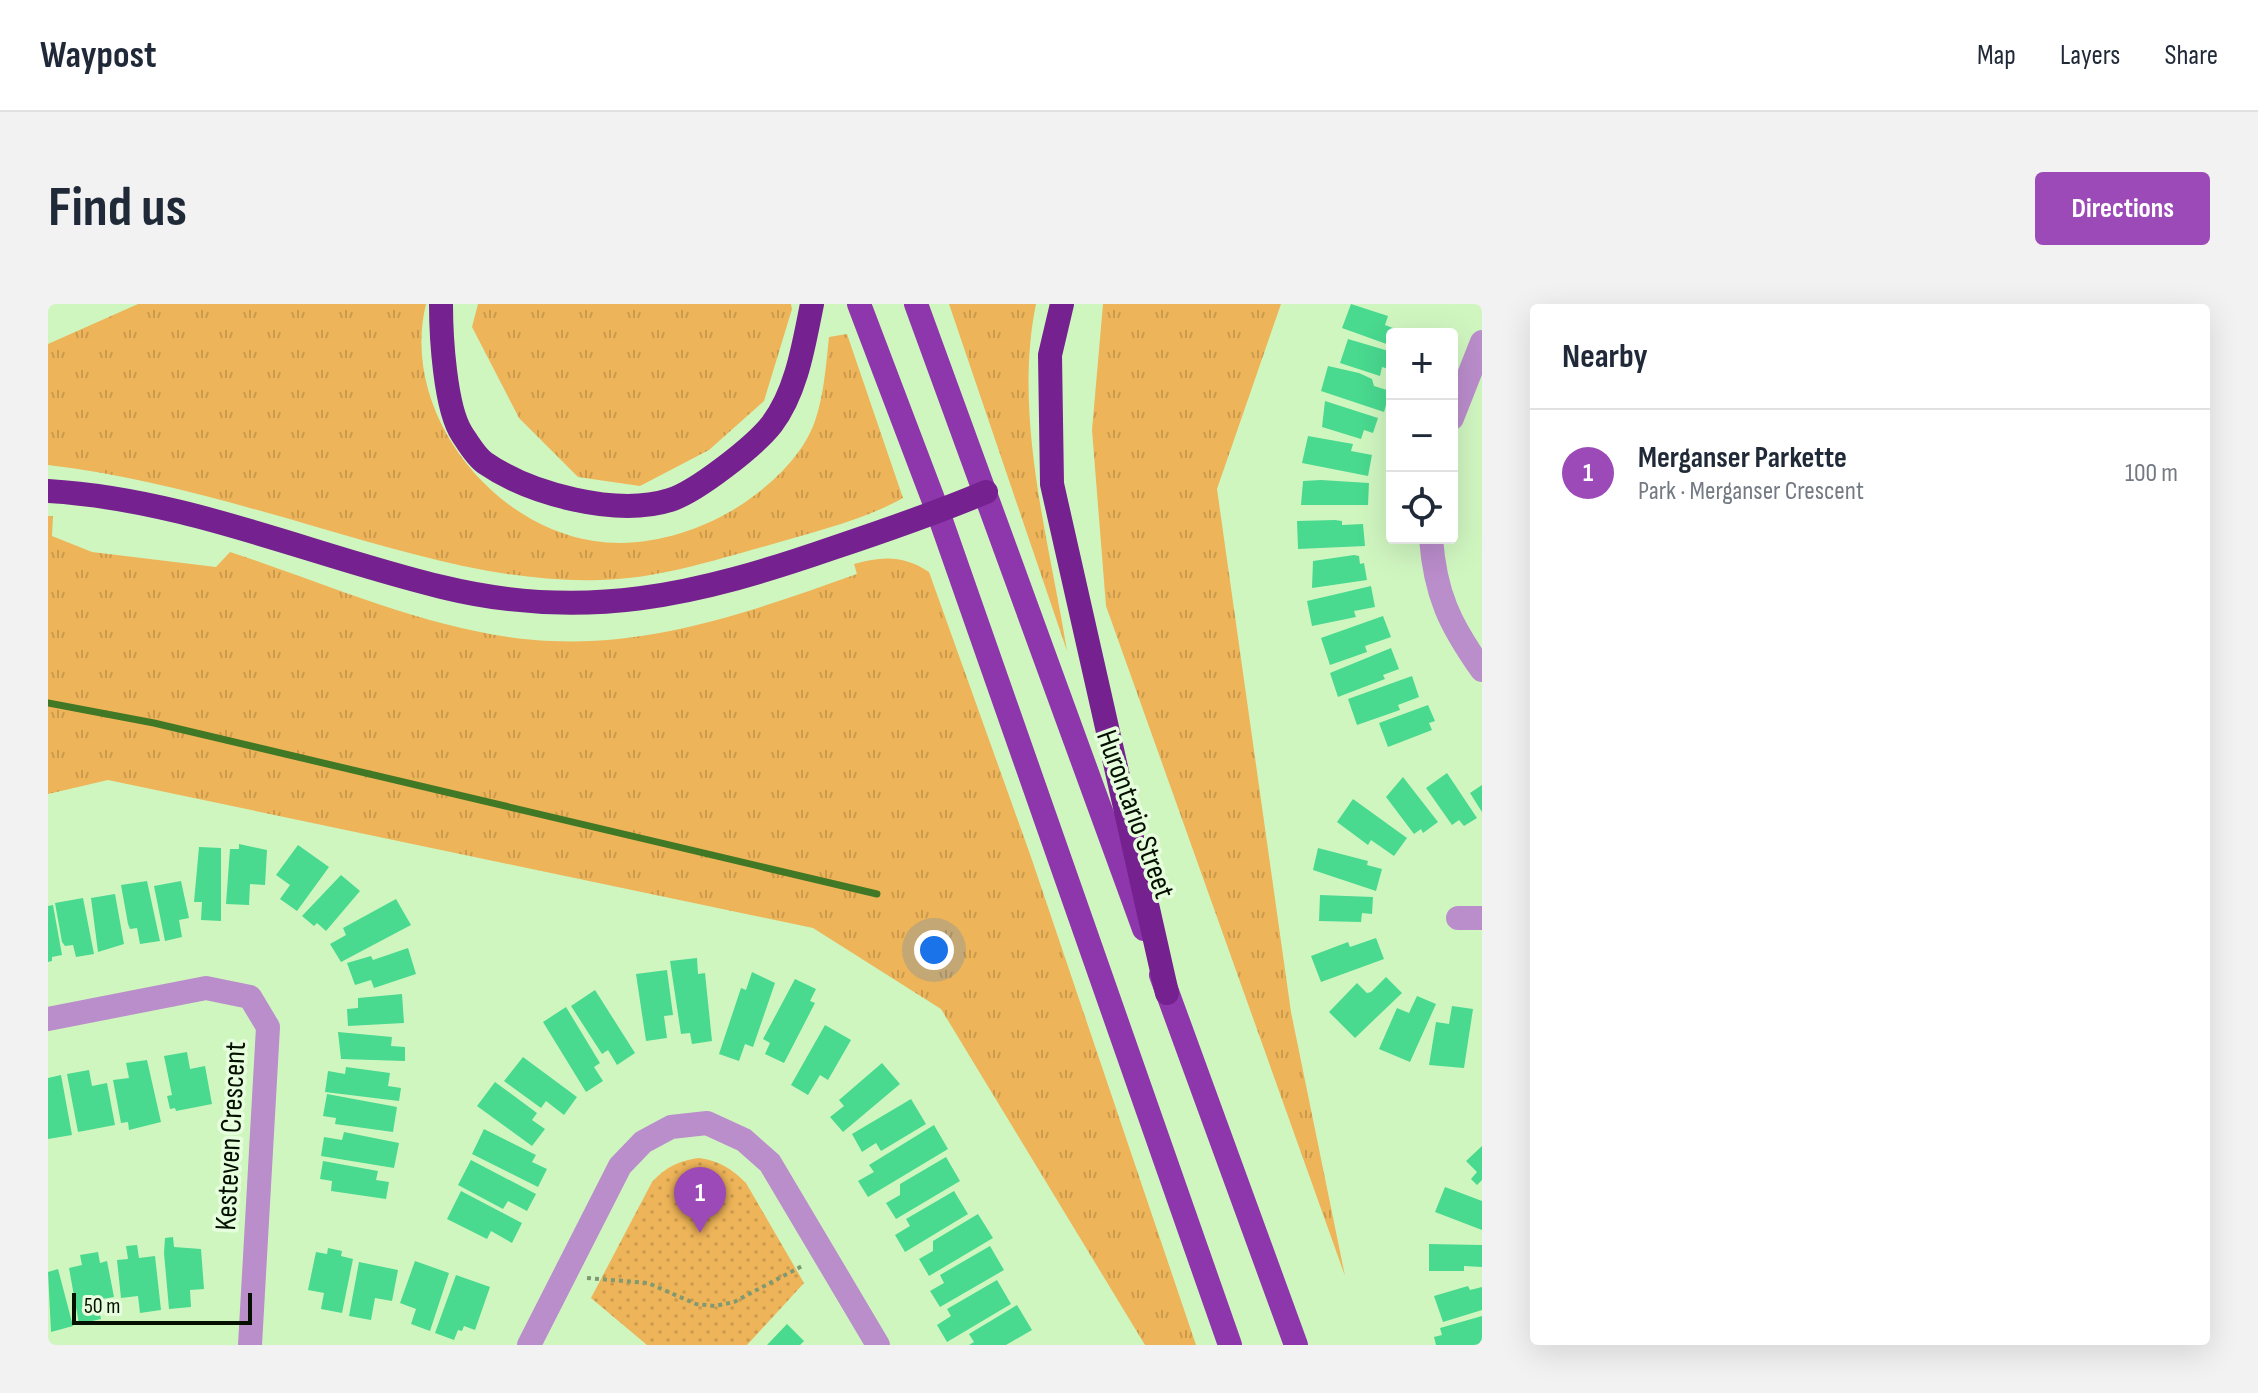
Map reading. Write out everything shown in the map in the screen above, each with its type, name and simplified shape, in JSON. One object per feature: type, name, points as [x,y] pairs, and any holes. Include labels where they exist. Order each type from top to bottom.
[{"type":"highway","points":[[441,304],[441,350],[460,431],[482,462],[541,491],[610,505],[671,500],[723,468],[772,423],[800,364],[812,304]]},
{"type":"highway","points":[[1062,304],[1050,355],[1052,484],[1167,993]]},
{"type":"highway","points":[[48,491],[187,513],[443,587],[547,603],[601,604],[705,589],[938,512],[986,492]]},
{"type":"main road","points":[[859,304],[938,512],[1230,1345]]},
{"type":"main road","name":"Hurontario Street","points":[[916,304],[1296,1345]]},
{"type":"street","points":[[1458,403],[1482,342]]},
{"type":"street","points":[[1432,544],[1434,574],[1451,626],[1482,670]]},
{"type":"street","name":"Kesteven Crescent","points":[[48,1019],[206,988],[250,997],[268,1027],[250,1345]]},
{"type":"street","points":[[529,1345],[620,1166],[643,1142],[671,1127],[707,1123],[744,1140],[770,1163],[878,1345]]},
{"type":"path","points":[[567,1271],[589,1278],[648,1283],[696,1304],[715,1306],[734,1302],[824,1254]]},
{"type":"green space","points":[[138,304],[426,304],[421,344],[427,384],[440,421],[461,456],[488,487],[520,512],[556,531],[614,543],[653,540],[692,529],[728,513],[766,487],[795,457],[810,433],[823,390],[829,337],[847,334],[903,498],[836,525],[684,568],[621,579],[564,580],[458,565],[185,491],[48,465],[48,344]]},
{"type":"green space","points":[[478,304],[791,304],[792,309],[764,401],[709,450],[640,486],[578,477],[519,418],[472,327]]},
{"type":"green space","points":[[949,304],[1036,304],[1030,347],[1031,434],[1043,522],[1067,651]]},
{"type":"green space","points":[[1103,304],[1281,304],[1217,489],[1291,1012],[1345,1276],[1106,606],[1092,430]]},
{"type":"green space","points":[[48,516],[53,516],[52,536],[92,552],[216,567],[230,552],[429,620],[470,630],[551,641],[630,638],[707,622],[857,574],[854,564],[874,559],[911,562],[929,572],[1031,857],[1196,1345],[1145,1345],[941,1009],[813,928],[108,780],[48,794]]},
{"type":"green space","points":[[699,1158],[724,1166],[746,1183],[804,1283],[747,1345],[647,1345],[591,1298],[652,1182],[673,1166]]},
{"type":"building","points":[[1351,304],[1388,316],[1385,325],[1393,328],[1386,328],[1386,344],[1342,328]]},
{"type":"building","points":[[1348,339],[1386,350],[1386,368],[1382,367],[1380,376],[1340,363]]},
{"type":"building","points":[[1328,366],[1372,379],[1374,386],[1386,390],[1386,405],[1384,412],[1321,391]]},
{"type":"building","points":[[1325,401],[1378,418],[1373,433],[1364,430],[1361,439],[1322,427]]},
{"type":"building","points":[[1308,436],[1353,444],[1351,451],[1372,455],[1368,476],[1302,463]]},
{"type":"building","points":[[1303,481],[1369,483],[1368,505],[1301,505]]},
{"type":"building","points":[[1297,521],[1342,521],[1342,525],[1363,524],[1365,546],[1298,549]]},
{"type":"building","points":[[1359,556],[1360,564],[1364,563],[1367,580],[1312,588],[1313,561]]},
{"type":"building","points":[[1371,586],[1375,607],[1354,611],[1356,617],[1312,626],[1307,601]]},
{"type":"building","points":[[1383,616],[1391,637],[1365,646],[1367,652],[1330,665],[1321,638]]},
{"type":"building","points":[[1391,648],[1399,669],[1383,675],[1385,679],[1338,697],[1330,673]]},
{"type":"building","points":[[1412,676],[1419,697],[1398,705],[1400,710],[1357,725],[1348,699]]},
{"type":"building","points":[[1428,705],[1435,721],[1429,723],[1432,730],[1388,747],[1379,723]]},
{"type":"building","points":[[1447,773],[1477,818],[1464,826],[1459,820],[1452,825],[1426,788]]},
{"type":"building","points":[[1403,777],[1438,822],[1423,833],[1421,829],[1414,834],[1386,797]]},
{"type":"building","points":[[1482,785],[1482,812],[1470,793]]},
{"type":"building","points":[[1353,799],[1407,838],[1394,856],[1371,840],[1368,845],[1337,822]]},
{"type":"building","points":[[239,844],[267,850],[265,885],[250,884],[249,905],[226,904],[230,849],[239,849]]},
{"type":"building","points":[[298,845],[329,867],[297,911],[280,899],[290,885],[276,875]]},
{"type":"building","points":[[199,847],[221,848],[221,921],[201,920],[202,902],[194,902]]},
{"type":"building","points":[[1318,848],[1368,861],[1367,865],[1382,869],[1376,891],[1313,870]]},
{"type":"building","points":[[341,875],[360,891],[326,931],[302,916]]},
{"type":"building","points":[[147,881],[160,941],[140,944],[137,928],[130,929],[128,924],[121,885]]},
{"type":"building","points":[[181,881],[189,918],[179,920],[182,937],[165,941],[154,886]]},
{"type":"building","points":[[115,894],[124,944],[98,952],[91,898]]},
{"type":"building","points":[[1320,895],[1373,897],[1372,914],[1362,913],[1361,922],[1319,921]]},
{"type":"building","points":[[83,898],[94,954],[76,957],[73,945],[65,946],[62,942],[55,903]]},
{"type":"building","points":[[396,899],[411,925],[341,962],[330,944],[346,935],[343,928]]},
{"type":"building","points":[[53,905],[62,955],[52,957],[52,961],[48,962],[48,906]]},
{"type":"building","points":[[1376,938],[1384,959],[1321,982],[1311,956],[1348,942],[1350,947]]},
{"type":"building","points":[[408,948],[416,974],[374,988],[371,980],[355,985],[347,963],[371,956],[373,960]]},
{"type":"building","points":[[697,958],[698,974],[705,973],[712,1041],[692,1044],[690,1033],[681,1034],[670,961]]},
{"type":"building","points":[[667,970],[673,1015],[664,1016],[667,1038],[646,1041],[636,974]]},
{"type":"building","points":[[752,972],[775,983],[753,1047],[745,1044],[739,1061],[719,1054],[741,988],[746,990]]},
{"type":"building","points":[[1386,977],[1402,993],[1355,1038],[1329,1012],[1357,983],[1367,993]]},
{"type":"building","points":[[795,979],[816,989],[810,1001],[815,1003],[784,1063],[765,1054],[770,1043],[763,1039]]},
{"type":"building","points":[[595,990],[635,1053],[617,1065],[608,1050],[602,1054],[571,1006]]},
{"type":"building","points":[[402,994],[404,1023],[348,1026],[347,1009],[358,1008],[358,998]]},
{"type":"building","points":[[1417,996],[1436,1004],[1410,1062],[1379,1049],[1397,1008],[1409,1013]]},
{"type":"building","points":[[1452,1006],[1473,1009],[1464,1068],[1429,1065],[1436,1022],[1449,1024]]},
{"type":"building","points":[[566,1007],[600,1063],[594,1067],[603,1081],[586,1092],[543,1022]]},
{"type":"building","points":[[825,1025],[851,1040],[828,1080],[820,1075],[808,1095],[791,1085]]},
{"type":"building","points":[[338,1032],[392,1037],[391,1046],[405,1047],[405,1061],[341,1059]]},
{"type":"building","points":[[187,1052],[190,1069],[205,1066],[212,1104],[176,1111],[175,1108],[170,1109],[167,1096],[172,1095],[164,1056]]},
{"type":"building","points":[[523,1057],[577,1097],[564,1115],[546,1101],[541,1108],[504,1081]]},
{"type":"building","points":[[147,1060],[161,1122],[129,1130],[128,1122],[121,1123],[113,1080],[129,1078],[126,1063]]},
{"type":"building","points":[[882,1063],[900,1084],[843,1132],[830,1117],[844,1106],[839,1100]]},
{"type":"building","points":[[346,1067],[390,1073],[388,1086],[401,1088],[399,1101],[325,1092],[328,1071],[345,1074]]},
{"type":"building","points":[[89,1070],[92,1086],[107,1083],[115,1125],[78,1132],[67,1074]]},
{"type":"building","points":[[61,1075],[72,1135],[48,1139],[48,1078]]},
{"type":"building","points":[[495,1082],[537,1113],[532,1120],[545,1129],[532,1146],[477,1106]]},
{"type":"building","points":[[327,1094],[397,1107],[393,1132],[335,1124],[336,1118],[323,1116]]},
{"type":"building","points":[[911,1099],[926,1124],[881,1151],[876,1143],[862,1152],[852,1134]]},
{"type":"building","points":[[934,1125],[948,1149],[868,1197],[858,1181],[874,1172],[869,1165]]},
{"type":"building","points":[[484,1129],[536,1155],[532,1162],[547,1169],[538,1187],[472,1154]]},
{"type":"building","points":[[344,1132],[399,1143],[394,1168],[321,1156],[324,1137],[342,1140]]},
{"type":"building","points":[[1482,1146],[1482,1180],[1477,1185],[1471,1179],[1477,1172],[1466,1161]]},
{"type":"building","points":[[946,1157],[960,1181],[896,1219],[886,1203],[900,1195],[900,1184]]},
{"type":"building","points":[[471,1160],[536,1194],[527,1211],[508,1201],[503,1209],[458,1185]]},
{"type":"building","points":[[323,1161],[378,1171],[376,1180],[389,1182],[386,1199],[331,1191],[332,1181],[320,1179]]},
{"type":"building","points":[[1445,1187],[1482,1201],[1482,1230],[1435,1212]]},
{"type":"building","points":[[461,1191],[522,1223],[512,1243],[491,1231],[487,1239],[447,1219]]},
{"type":"building","points":[[954,1191],[968,1214],[905,1252],[895,1235],[910,1226],[906,1219]]},
{"type":"building","points":[[978,1214],[993,1238],[929,1276],[919,1259],[933,1251],[933,1241]]},
{"type":"building","points":[[173,1237],[174,1247],[201,1249],[204,1289],[190,1290],[191,1307],[169,1309],[164,1253],[165,1238]]},
{"type":"building","points":[[1429,1244],[1482,1245],[1482,1267],[1464,1266],[1464,1271],[1429,1271]]},
{"type":"building","points":[[137,1245],[139,1258],[155,1256],[161,1310],[140,1313],[138,1296],[121,1298],[117,1260],[128,1259],[126,1246]]},
{"type":"building","points":[[990,1246],[1004,1270],[940,1307],[930,1291],[944,1283],[940,1275]]},
{"type":"building","points":[[328,1248],[342,1251],[341,1256],[353,1259],[342,1313],[321,1309],[324,1293],[308,1290],[316,1252],[327,1254]]},
{"type":"building","points":[[98,1252],[100,1263],[107,1261],[114,1297],[97,1300],[101,1319],[79,1324],[69,1268],[82,1265],[80,1255]]},
{"type":"building","points":[[415,1261],[449,1273],[430,1331],[411,1324],[416,1309],[400,1303]]},
{"type":"building","points":[[359,1262],[398,1270],[392,1301],[375,1298],[371,1320],[349,1316]]},
{"type":"building","points":[[58,1269],[73,1326],[51,1332],[48,1272]]},
{"type":"building","points":[[456,1275],[490,1287],[475,1330],[464,1326],[462,1331],[458,1330],[454,1340],[435,1333]]},
{"type":"building","points":[[997,1280],[1011,1304],[947,1342],[937,1325],[951,1316],[947,1309]]},
{"type":"building","points":[[1468,1286],[1470,1290],[1482,1287],[1482,1310],[1443,1322],[1434,1296]]},
{"type":"building","points":[[1017,1305],[1032,1330],[1006,1345],[969,1345],[974,1342],[969,1334]]},
{"type":"building","points":[[1482,1316],[1482,1345],[1436,1345],[1434,1337],[1442,1335],[1440,1328]]},
{"type":"building","points":[[787,1324],[804,1341],[800,1345],[767,1345]]},
{"type":"waterway","points":[[48,703],[154,723],[877,894]]},
{"type":"place","name":"Merganser Parkette","points":[[700,1233]]}]
